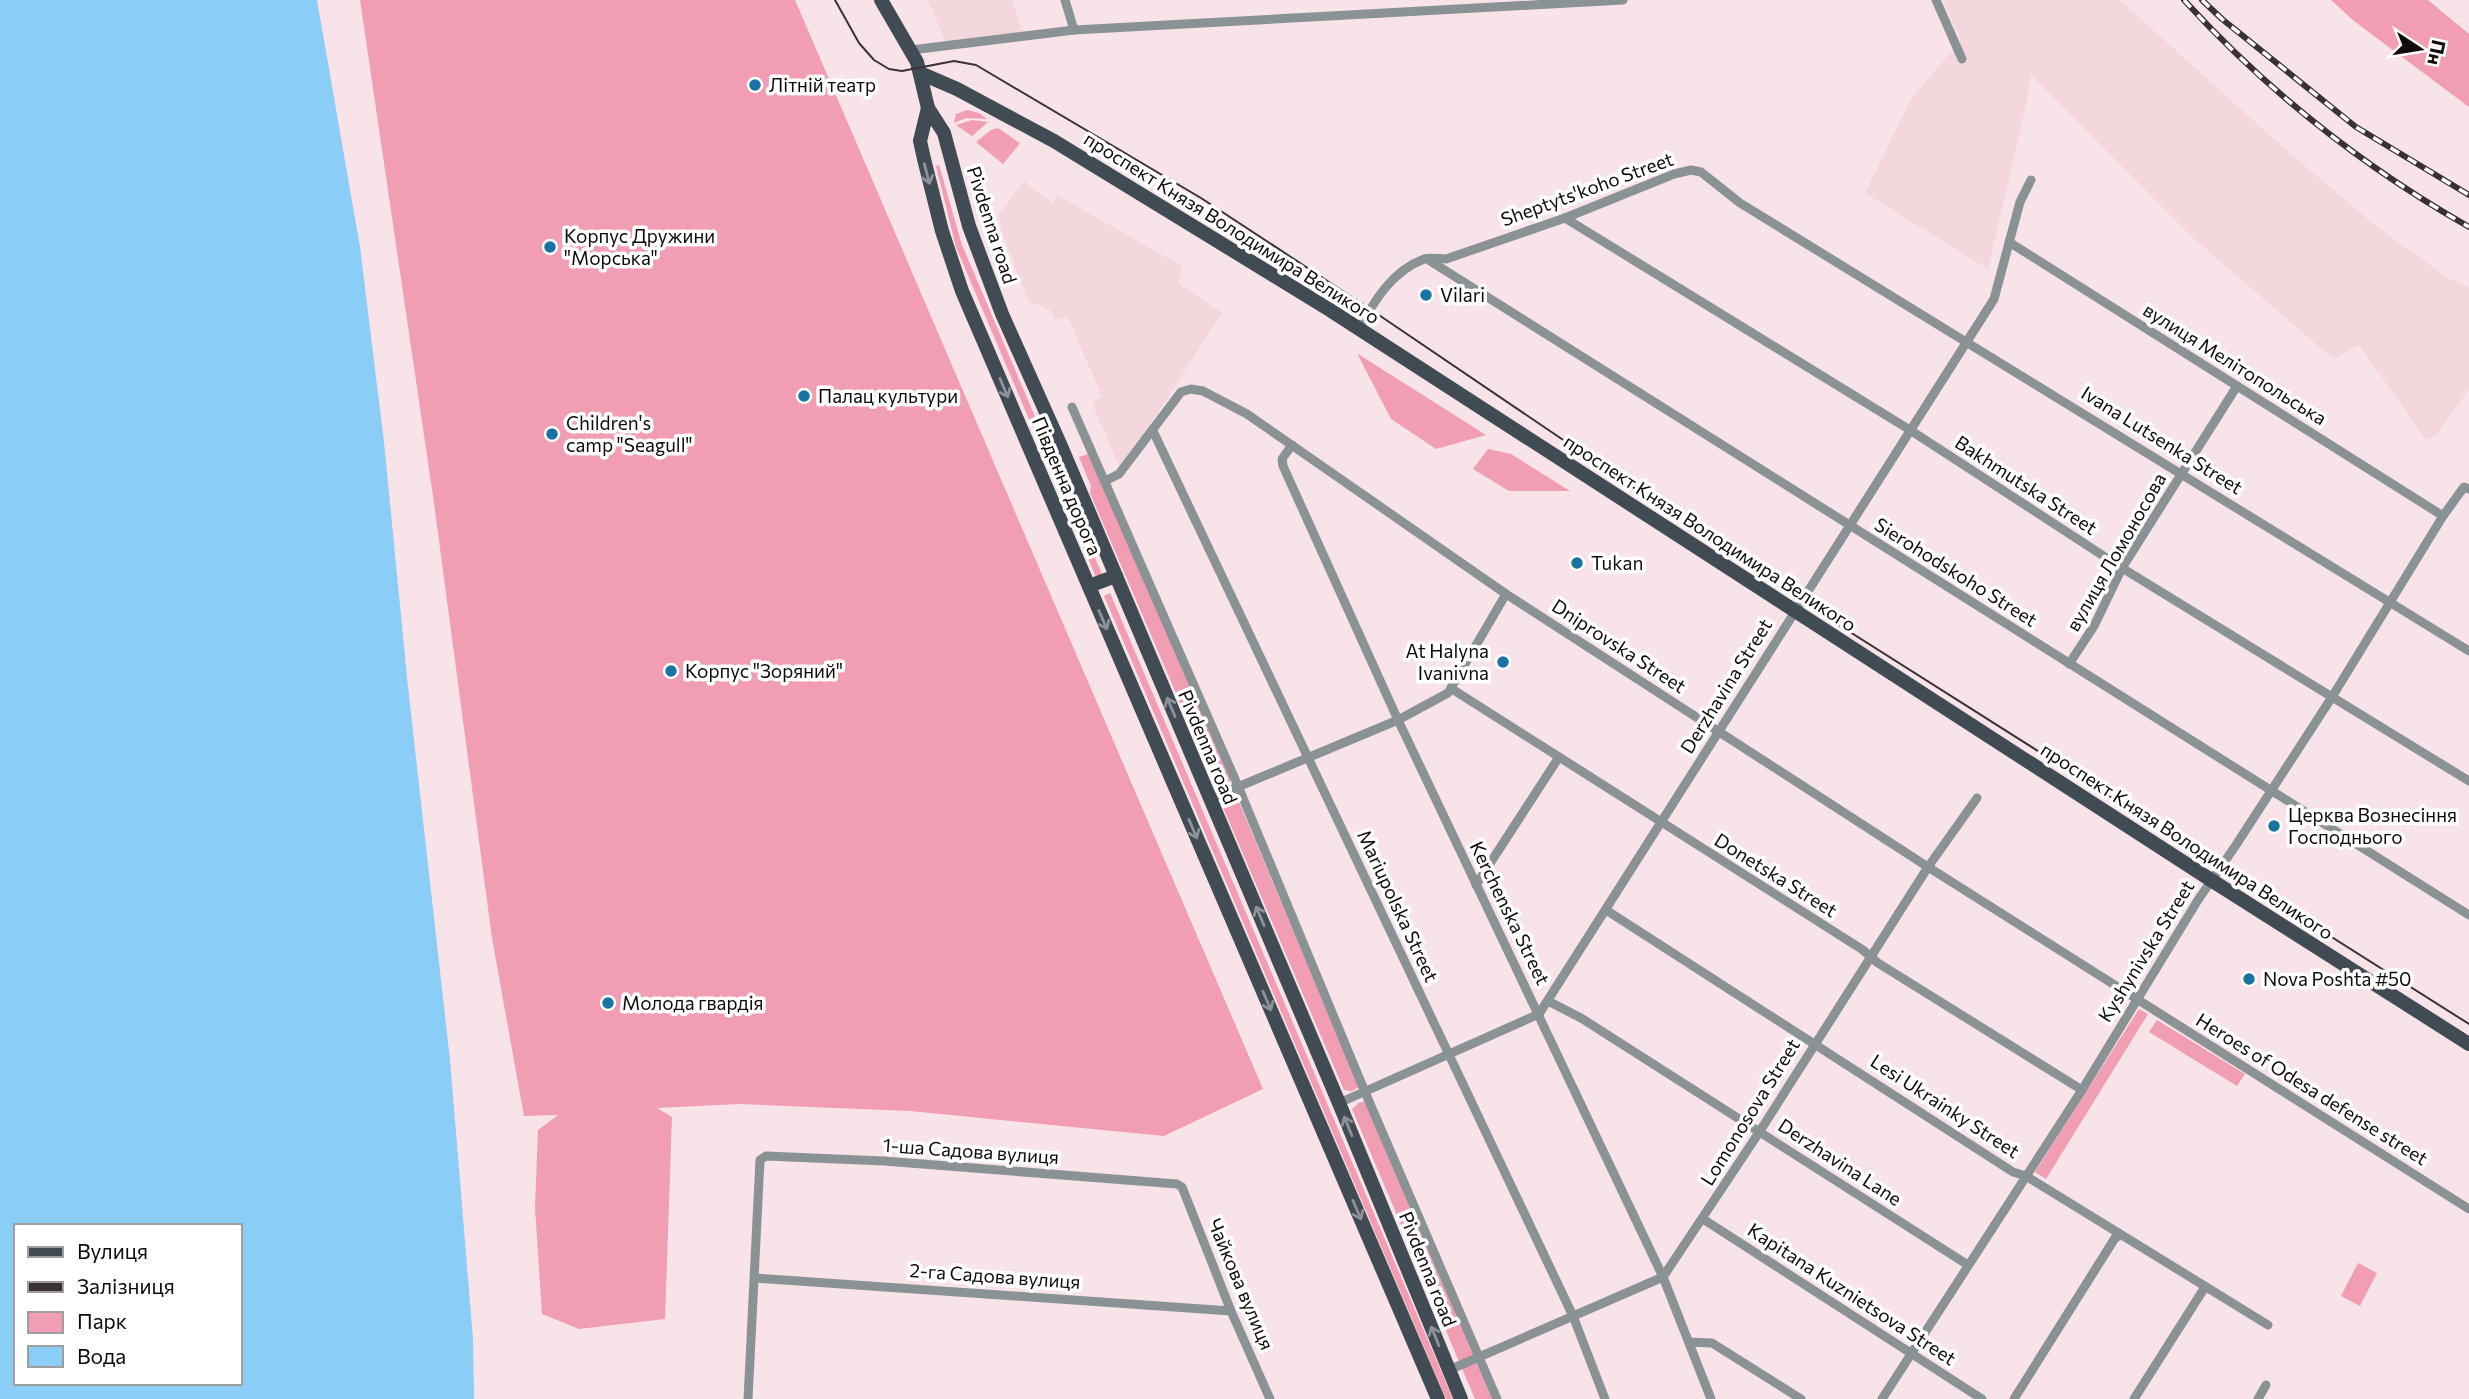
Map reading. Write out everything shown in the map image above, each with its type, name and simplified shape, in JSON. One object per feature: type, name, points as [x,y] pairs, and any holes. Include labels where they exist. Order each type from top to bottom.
[{"type":"main road","points":[[881,0],[911,50],[920,73],[928,108]]},
{"type":"main road","name":"проспект Князя Володимира Великого","points":[[920,73],[957,89],[1054,141],[1360,329],[2469,1044]]},
{"type":"main road","name":"Pivdenna road","points":[[928,108],[944,133],[969,226],[1002,314],[1339,1102],[1461,1399]]},
{"type":"main road","name":"Південна дорога","points":[[928,108],[920,141],[923,159],[942,231],[962,291],[1438,1399]]},
{"type":"main road","points":[[1089,586],[1116,576]]},
{"type":"street","points":[[1065,0],[1074,30]]},
{"type":"street","points":[[1440,0],[1444,11]]},
{"type":"street","points":[[911,50],[1074,30],[1623,0]]},
{"type":"street","points":[[1936,0],[1962,59]]},
{"type":"street","name":"Sheptyts'koho Street","points":[[1360,329],[1370,309],[1390,281],[1426,258],[1446,259],[1565,218],[1674,174],[1696,170],[1740,203],[1836,260]]},
{"type":"street","name":"Derzhavina Street","points":[[1539,1014],[1994,299],[2020,202],[2032,180]]},
{"type":"street","name":"Bakhmutska Street","points":[[1565,218],[1910,430],[2122,568],[2469,781]]},
{"type":"street","name":"вулиця Мелітопольська","points":[[2009,242],[2443,516]]},
{"type":"street","name":"Sierohodskoho Street","points":[[1426,258],[2469,915]]},
{"type":"street","name":"Ivana Lutsenka Street","points":[[1836,260],[2469,651]]},
{"type":"street","name":"вулиця Ломоносова","points":[[2069,664],[2094,626],[2122,568],[2237,386]]},
{"type":"street","name":"Dniprovska Street","points":[[1153,431],[1177,396],[1191,389],[1203,391],[1230,405],[1506,594],[2137,1000]]},
{"type":"street","points":[[1072,407],[1238,786],[1365,1092],[1497,1399]]},
{"type":"street","points":[[1105,481],[1119,474],[1153,431]]},
{"type":"street","name":"Mariupolska Street","points":[[1153,431],[1573,1316],[1605,1399]]},
{"type":"street","name":"Kerchenska Street","points":[[1292,445],[1282,459],[1283,466],[1398,720],[1663,1278],[1711,1399]]},
{"type":"street","name":"Kyshynivska Street","points":[[1882,1399],[2082,1090],[2211,880],[2332,697],[2443,516],[2467,488]]},
{"type":"street","points":[[1209,799],[1398,720],[1448,693],[1506,594]]},
{"type":"street","name":"Donetska Street","points":[[1452,689],[2082,1090]]},
{"type":"street","points":[[1476,885],[1559,757]]},
{"type":"street","name":"Lomonosova Street","points":[[1663,1278],[1760,1132],[1928,867],[1976,798]]},
{"type":"street","name":"Lesi Ukrainky Street","points":[[1606,910],[2013,1172],[2026,1176],[2268,1325]]},
{"type":"street","name":"Heroes of Odesa defense street","points":[[2137,1000],[2469,1209]]},
{"type":"street","name":"Derzhavina Lane","points":[[1548,1001],[1581,1018],[1968,1265]]},
{"type":"street","points":[[1339,1102],[1539,1014]]},
{"type":"street","name":"1-ша Садова вулиця","points":[[755,1278],[762,1157],[884,1161],[1177,1184]]},
{"type":"street","name":"Чайкова вулиця","points":[[1177,1184],[1182,1187],[1231,1311],[1270,1399]]},
{"type":"street","name":"Kapitana Kuznietsova Street","points":[[1703,1219],[1982,1399]]},
{"type":"street","points":[[2014,1399],[2115,1238],[2121,1235]]},
{"type":"street","points":[[748,1399],[755,1278]]},
{"type":"street","name":"2-га Садова вулиця","points":[[755,1278],[1231,1311]]},
{"type":"street","points":[[1449,1370],[1663,1278]]},
{"type":"street","points":[[2134,1399],[2205,1287]]},
{"type":"street","points":[[1689,1342],[1712,1343],[1801,1399]]},
{"type":"street","points":[[2258,1399],[2266,1385]]},
{"type":"shaded area","points":[[928,0],[1012,0],[1023,32],[946,43]]},
{"type":"shaded area","points":[[1943,0],[2120,0],[2284,148],[2376,226],[2448,278],[2469,287],[2469,389],[2438,433],[2426,440],[2359,345],[2333,359],[2192,237],[2031,75],[1988,269],[1865,193],[1911,99],[1961,40]]},
{"type":"shaded area","points":[[1024,181],[1052,203],[1057,195],[1182,266],[1178,283],[1222,313],[1121,470],[1093,406],[1095,401],[1102,397],[1068,317],[1055,320],[1050,310],[1028,301],[1001,230],[998,215]]},
{"type":"green space","points":[[360,0],[795,0],[1263,1089],[1164,1136],[910,1111],[739,1104],[657,1108],[672,1117],[665,1319],[579,1329],[542,1314],[535,1208],[538,1130],[558,1115],[524,1116],[492,938],[434,503]]},
{"type":"green space","points":[[2331,0],[2428,0],[2469,34],[2469,107],[2354,21]]},
{"type":"green space","points":[[967,110],[979,113],[987,119],[966,118],[954,123],[956,114]]},
{"type":"green space","points":[[972,120],[988,122],[972,136],[956,125]]},
{"type":"green space","points":[[998,128],[1020,143],[1003,164],[976,142]]},
{"type":"green space","points":[[939,165],[962,245],[1102,574],[1096,577],[956,247],[936,166]]},
{"type":"green space","points":[[1358,354],[1486,435],[1436,449],[1391,419]]},
{"type":"green space","points":[[1488,449],[1511,454],[1570,491],[1509,491],[1473,469]]},
{"type":"green space","points":[[1088,454],[1231,778],[1227,786],[1222,788],[1215,784],[1090,493],[1091,486],[1079,457]]},
{"type":"green space","points":[[1110,593],[1453,1399],[1446,1399],[1104,596]]},
{"type":"green space","points":[[1229,794],[1236,795],[1359,1087],[1352,1091],[1344,1090],[1222,805]]},
{"type":"green space","points":[[2139,1009],[2148,1014],[2046,1179],[2035,1172]]},
{"type":"green space","points":[[2157,1020],[2245,1074],[2237,1086],[2149,1032]]},
{"type":"green space","points":[[1360,1102],[1365,1102],[1492,1399],[1475,1399],[1352,1109]]},
{"type":"green space","points":[[2358,1263],[2377,1273],[2360,1306],[2341,1296]]},
{"type":"water","points":[[0,0],[317,0],[360,247],[384,442],[408,687],[450,1060],[473,1339],[474,1399],[0,1399]]},
{"type":"tram line","points":[[835,0],[859,43],[874,60],[889,69],[902,71],[954,61],[976,65],[1201,198],[1801,601],[2469,1024]]},
{"type":"railway","points":[[2184,0],[2248,65],[2318,125],[2391,179],[2469,227]]},
{"type":"railway","points":[[2202,0],[2356,127],[2469,195]]},
{"type":"place","name":"Літній театр","points":[[755,85]]},
{"type":"place","name":"Корпус Дружини \"Морська\"","points":[[550,247]]},
{"type":"place","name":"Vilari","points":[[1426,295]]},
{"type":"place","name":"Палац культури","points":[[804,396]]},
{"type":"place","name":"Children's camp \"Seagull\"","points":[[552,434]]},
{"type":"place","name":"Tukan","points":[[1577,563]]},
{"type":"place","name":"At Halyna Ivanivna","points":[[1503,662]]},
{"type":"place","name":"Корпус \"Зоряний\"","points":[[671,671]]},
{"type":"place","name":"Церква Вознесіння Господнього","points":[[2274,826]]},
{"type":"place","name":"Nova Poshta #50","points":[[2249,979]]},
{"type":"place","name":"Молода гвардія","points":[[608,1003]]}]
